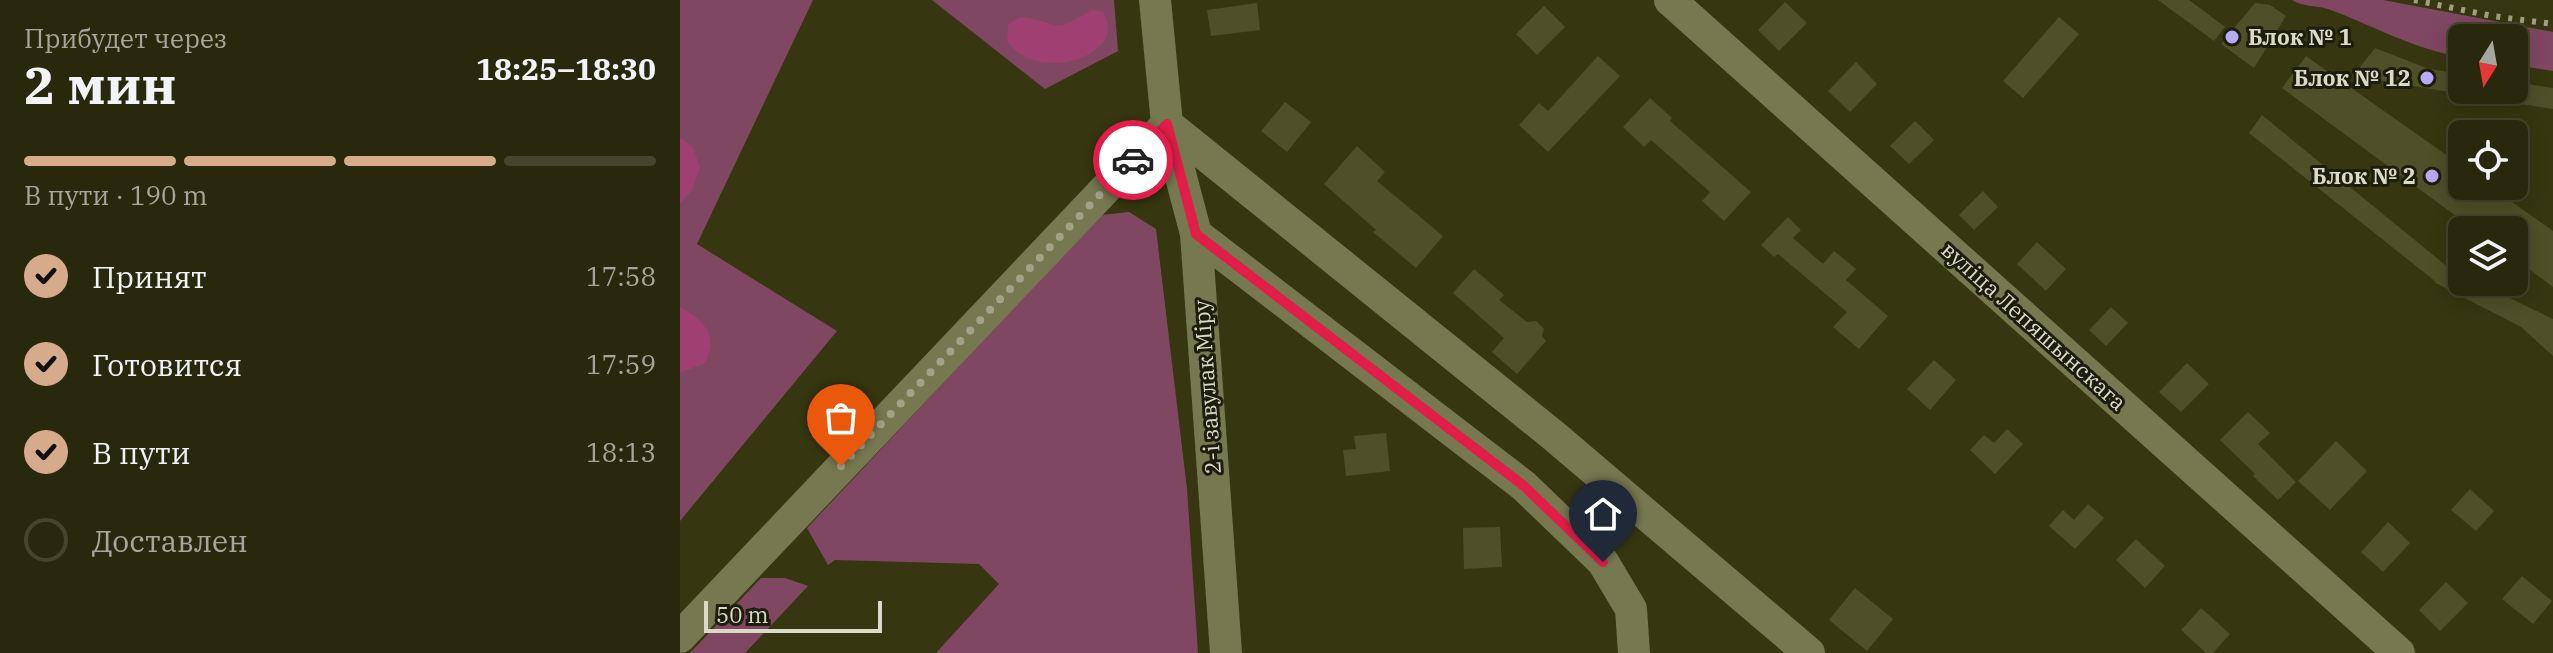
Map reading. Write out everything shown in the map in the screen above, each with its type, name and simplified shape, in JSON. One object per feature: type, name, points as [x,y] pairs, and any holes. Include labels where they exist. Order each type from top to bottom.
[{"type":"street","name":"2-і завулак Міру","points":[[1155,0],[1167,124],[1196,234],[1226,653]]},
{"type":"street","name":"вуліца Лепяшынскага","points":[[1670,0],[2399,653]]},
{"type":"street","points":[[680,637],[1167,124],[1554,436],[1809,653]]},
{"type":"street","points":[[1196,234],[1524,486],[1603,562],[1631,609],[1634,653]]},
{"type":"shaded area","points":[[680,0],[813,0],[697,244],[837,331],[680,521]]},
{"type":"shaded area","points":[[932,0],[1114,0],[1118,51],[1045,89]]},
{"type":"shaded area","points":[[2292,0],[2383,0],[2510,24],[2448,24],[2448,55],[2328,9]]},
{"type":"shaded area","points":[[1092,10],[1103,12],[1108,27],[1104,41],[1093,52],[1077,60],[1039,62],[1021,54],[1007,41],[1008,25],[1020,17],[1062,25]]},
{"type":"shaded area","points":[[2528,27],[2553,32],[2553,71],[2528,67]]},
{"type":"shaded area","points":[[680,138],[692,146],[700,167],[692,190],[680,204]]},
{"type":"shaded area","points":[[1129,212],[1156,229],[1187,489],[1198,653],[936,653],[999,584],[979,564],[835,560],[828,565],[807,528],[1101,215]]},
{"type":"shaded area","points":[[680,307],[707,329],[710,344],[705,363],[680,373]]},
{"type":"shaded area","points":[[761,578],[785,578],[808,586],[745,653],[690,653]]},
{"type":"building","points":[[2158,0],[2189,0],[2225,27],[2214,41]]},
{"type":"building","points":[[1785,2],[1807,23],[1779,51],[1758,30]]},
{"type":"building","points":[[1257,3],[1260,30],[1211,36],[1207,10]]},
{"type":"building","points":[[2255,3],[2270,5],[2286,16],[2254,68],[2221,44]]},
{"type":"building","points":[[1544,6],[1565,27],[1537,55],[1516,34]]},
{"type":"building","points":[[2059,17],[2079,34],[2023,98],[2003,81]]},
{"type":"building","points":[[2375,48],[2429,69],[2448,72],[2448,92],[2353,76]]},
{"type":"building","points":[[1598,56],[1620,76],[1548,152],[1519,125],[1539,103],[1548,111]]},
{"type":"building","name":"Блок № 2","points":[[2306,56],[2448,156],[2448,200],[2510,200],[2553,231],[2553,287],[2528,268],[2528,216],[2456,216],[2282,88]]},
{"type":"building","points":[[1856,62],[1877,84],[1850,112],[1828,91]]},
{"type":"building","points":[[2528,84],[2553,88],[2553,109],[2520,104],[2528,104]]},
{"type":"building","points":[[1650,98],[1672,118],[1670,121],[1751,192],[1724,221],[1702,201],[1710,192],[1651,140],[1644,147],[1623,127]]},
{"type":"building","points":[[1285,102],[1311,122],[1287,152],[1261,131]]},
{"type":"building","points":[[2262,115],[2448,267],[2448,289],[2434,282],[2249,133]]},
{"type":"building","points":[[1915,121],[1934,140],[1909,164],[1890,146]]},
{"type":"building","points":[[1357,146],[1385,172],[1377,181],[1443,236],[1416,268],[1373,232],[1376,230],[1324,184]]},
{"type":"building","points":[[1983,191],[1998,207],[1974,230],[1959,215]]},
{"type":"building","points":[[1788,217],[1801,230],[1793,238],[1823,264],[1834,251],[1856,269],[1846,280],[1888,316],[1859,349],[1833,327],[1847,312],[1778,254],[1774,257],[1761,245]]},
{"type":"building","points":[[2037,242],[2066,269],[2046,291],[2017,264]]},
{"type":"building","points":[[1474,269],[1504,295],[1499,300],[1527,322],[1536,321],[1544,329],[1542,336],[1546,341],[1517,374],[1492,352],[1504,338],[1453,293]]},
{"type":"building","points":[[2461,296],[2506,296],[2553,319],[2553,356],[2521,327]]},
{"type":"building","points":[[2111,307],[2128,323],[2106,346],[2089,330]]},
{"type":"building","points":[[1934,360],[1956,380],[1930,410],[1907,389]]},
{"type":"building","points":[[2187,363],[2209,384],[2181,412],[2159,392]]},
{"type":"building","points":[[2248,412],[2270,433],[2258,444],[2296,482],[2278,500],[2220,440]]},
{"type":"building","points":[[2007,429],[2023,444],[1995,474],[1970,450],[1984,435],[1994,443]]},
{"type":"building","points":[[1386,433],[1390,471],[1346,476],[1343,450],[1356,449],[1354,436]]},
{"type":"building","points":[[2336,441],[2367,471],[2330,510],[2298,481]]},
{"type":"building","points":[[2470,489],[2494,511],[2476,531],[2451,510]]},
{"type":"building","points":[[2088,504],[2104,518],[2075,549],[2049,526],[2063,510],[2074,520]]},
{"type":"building","points":[[2388,522],[2410,543],[2383,572],[2361,552]]},
{"type":"building","points":[[1500,527],[1502,567],[1464,569],[1463,528]]},
{"type":"building","points":[[2136,539],[2165,566],[2145,588],[2116,560]]},
{"type":"building","points":[[2522,576],[2552,601],[2533,624],[2502,599]]},
{"type":"building","points":[[2446,582],[2468,603],[2440,631],[2419,610]]},
{"type":"building","points":[[1855,588],[1893,619],[1867,651],[1829,620]]},
{"type":"building","points":[[2201,608],[2230,634],[2213,653],[2206,653],[2181,630]]},
{"type":"railway","points":[[2414,0],[2492,16],[2553,24]]},
{"type":"way so far","points":[[841,466],[1133,160]]},
{"type":"place","name":"Блок № 1","points":[[2232,37]]},
{"type":"place","name":"Блок № 12","points":[[2427,78]]},
{"type":"place","name":"Блок № 2","points":[[2432,176]]},
{"type":"route","points":[[1133,160],[1167,124],[1196,234],[1524,486],[1603,562]]}]
